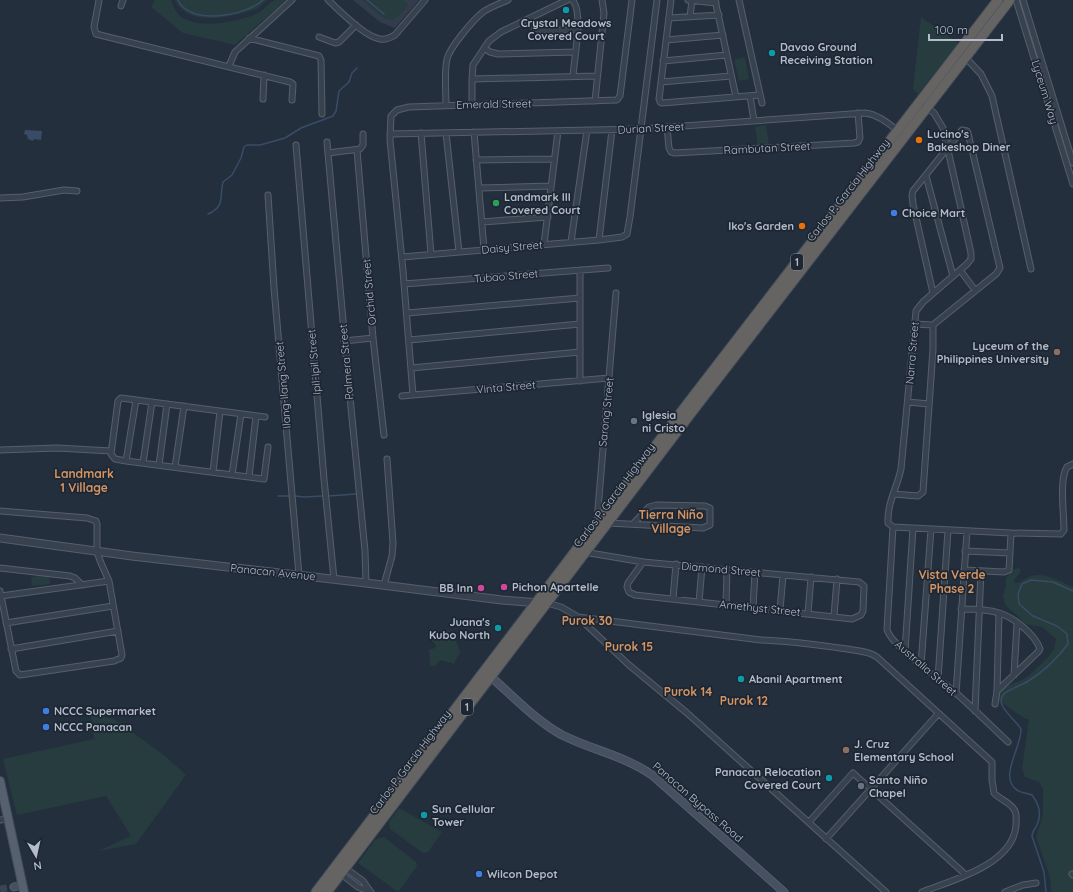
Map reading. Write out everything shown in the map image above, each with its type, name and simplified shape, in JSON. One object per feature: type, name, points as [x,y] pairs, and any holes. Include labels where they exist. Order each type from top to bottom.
[{"type":"highway","name":"Carlos P. Garcia Highway","points":[[924,105],[965,57],[998,0]]},
{"type":"highway","name":"Carlos P. Garcia Highway","points":[[462,708],[491,677],[536,603],[602,525],[976,36],[1010,0]]},
{"type":"highway","name":"Carlos P. Garcia Highway","points":[[316,892],[340,868],[514,639],[547,603],[582,550]]},
{"type":"highway","name":"Carlos P. Garcia Highway","points":[[327,892],[340,868]]},
{"type":"main road","name":"Panacan Bypass Road","points":[[491,677],[543,722],[556,731],[572,739],[628,761],[652,775],[784,892]]},
{"type":"main road","points":[[0,781],[4,819],[23,889],[14,887]]},
{"type":"street","points":[[99,0],[94,27],[96,34],[229,66],[292,83],[292,100]]},
{"type":"street","points":[[121,6],[123,0]]},
{"type":"street","points":[[229,66],[235,52],[292,0]]},
{"type":"street","points":[[328,0],[356,25],[378,39],[390,38],[400,30],[425,0]]},
{"type":"street","points":[[446,105],[447,62],[451,50],[468,26],[479,15],[487,9],[508,0]]},
{"type":"street","points":[[472,104],[473,65],[489,41],[501,32],[567,0]]},
{"type":"street","points":[[572,0],[576,3],[579,14],[573,76]]},
{"type":"street","points":[[595,101],[604,9],[602,0]]},
{"type":"street","name":"Emerald Street","points":[[413,395],[407,313],[390,134],[391,116],[397,110],[409,107],[618,99],[620,96],[632,0]]},
{"type":"street","points":[[641,129],[657,0]]},
{"type":"street","points":[[671,0],[663,61],[659,99],[660,102],[759,95]]},
{"type":"street","points":[[688,0],[716,2],[736,97]]},
{"type":"street","points":[[690,17],[692,0]]},
{"type":"street","points":[[739,0],[762,104]]},
{"type":"street","name":"Lyceum Way","points":[[1016,0],[1073,184]]},
{"type":"street","name":"Lyceum Way","points":[[1024,0],[1073,163]]},
{"type":"street","points":[[668,18],[718,15]]},
{"type":"street","points":[[530,18],[534,27],[539,30],[578,30]]},
{"type":"street","points":[[1022,20],[1029,18]]},
{"type":"street","points":[[319,38],[335,43],[339,42],[356,25]]},
{"type":"street","points":[[666,40],[723,35]]},
{"type":"street","points":[[249,38],[319,56],[321,60],[322,114]]},
{"type":"street","points":[[484,48],[490,52],[498,54],[575,52]]},
{"type":"street","points":[[663,61],[727,55]]},
{"type":"street","points":[[965,57],[981,74],[992,96],[1031,269]]},
{"type":"street","points":[[263,99],[264,75]]},
{"type":"street","points":[[472,79],[597,76]]},
{"type":"street","points":[[661,82],[731,76]]},
{"type":"street","points":[[750,96],[754,121]]},
{"type":"street","name":"Narra Street","points":[[893,494],[901,469],[916,311],[918,307],[969,262],[971,256],[948,147],[941,122],[934,113],[924,105]]},
{"type":"street","name":"Rambutan Street","points":[[668,127],[669,148],[671,152],[675,153],[854,143],[858,142],[860,138],[858,113]]},
{"type":"street","name":"Durian Street","points":[[390,134],[641,129],[871,113],[876,115],[901,134]]},
{"type":"street","name":"Daisy Street","points":[[402,257],[622,237],[628,232],[641,129]]},
{"type":"street","points":[[571,242],[587,130]]},
{"type":"street","points":[[598,240],[612,130]]},
{"type":"street","points":[[914,324],[933,325],[996,274],[1000,268],[968,133],[967,131],[962,130],[913,191],[912,199],[933,294]]},
{"type":"street","points":[[544,244],[558,131]]},
{"type":"street","points":[[474,132],[484,249]]},
{"type":"street","points":[[421,133],[431,254]]},
{"type":"street","points":[[446,133],[459,252]]},
{"type":"street","points":[[328,153],[360,149],[363,145],[363,134]]},
{"type":"street","name":"Palmera Street","points":[[327,142],[344,341],[365,551],[366,583]]},
{"type":"street","name":"Ipil-Ipil Street","points":[[296,145],[324,479],[334,579]]},
{"type":"street","name":"Orchid Street","points":[[357,150],[373,338],[384,435]]},
{"type":"street","points":[[476,160],[554,159]]},
{"type":"street","points":[[926,176],[953,276]]},
{"type":"street","points":[[478,188],[551,186]]},
{"type":"street","points":[[0,198],[23,197],[64,190],[77,191]]},
{"type":"street","name":"Ilang-Ilang Street","points":[[268,195],[275,296],[299,575]]},
{"type":"street","points":[[482,222],[548,217]]},
{"type":"street","name":"Tubao Street","points":[[404,284],[608,268]]},
{"type":"street","points":[[580,270],[580,381]]},
{"type":"street","points":[[960,270],[975,290]]},
{"type":"street","name":"Sarong Street","points":[[602,525],[609,378],[616,293]]},
{"type":"street","points":[[407,313],[580,298]]},
{"type":"street","points":[[409,340],[580,324]]},
{"type":"street","points":[[893,494],[916,496],[920,495],[922,492],[933,349],[933,325]]},
{"type":"street","points":[[344,341],[373,338]]},
{"type":"street","points":[[411,368],[580,352]]},
{"type":"street","name":"Vinta Street","points":[[402,396],[609,378]]},
{"type":"street","points":[[265,417],[124,398],[119,399],[111,456],[126,461],[264,479],[268,447]]},
{"type":"street","points":[[126,461],[136,400]]},
{"type":"street","points":[[143,463],[152,402]]},
{"type":"street","points":[[908,402],[929,404]]},
{"type":"street","points":[[159,465],[167,404]]},
{"type":"street","points":[[175,467],[184,406]]},
{"type":"street","points":[[213,472],[220,411]]},
{"type":"street","points":[[232,475],[241,414]]},
{"type":"street","points":[[249,477],[256,416]]},
{"type":"street","points":[[0,450],[57,448],[111,451]]},
{"type":"street","points":[[384,585],[394,543],[387,459]]},
{"type":"street","points":[[893,527],[1058,534],[1063,532],[1063,480],[1067,467],[1073,464]]},
{"type":"street","name":"Australia Street","points":[[893,494],[888,509],[889,525],[893,527],[887,628],[889,636],[956,694],[1008,742]]},
{"type":"street","points":[[602,525],[633,524],[706,527],[710,526],[711,511],[710,508],[705,506],[656,505],[646,508],[633,524]]},
{"type":"street","points":[[0,511],[92,519],[96,521],[97,552],[100,563],[109,581],[122,652],[121,658],[114,661],[20,675],[16,671],[0,594],[109,581]]},
{"type":"street","points":[[905,651],[913,528]]},
{"type":"street","points":[[921,665],[931,529]]},
{"type":"street","points":[[938,679],[948,530]]},
{"type":"street","points":[[956,694],[967,531]]},
{"type":"street","points":[[964,570],[1004,572],[1009,570],[1011,533]]},
{"type":"street","name":"Panacan Avenue","points":[[0,538],[97,552],[502,600],[547,603]]},
{"type":"street","name":"Diamond Street","points":[[582,550],[643,562],[837,579],[859,582],[864,586]]},
{"type":"street","points":[[965,551],[1010,553]]},
{"type":"street","name":"Amethyst Street","points":[[643,562],[628,583],[627,587],[629,592],[635,595],[852,619],[861,615],[863,611],[864,586]]},
{"type":"street","points":[[673,599],[676,564]]},
{"type":"street","points":[[699,602],[702,567]]},
{"type":"street","points":[[0,568],[70,576],[75,578],[82,585]]},
{"type":"street","points":[[726,605],[727,569]]},
{"type":"street","points":[[975,711],[981,571]]},
{"type":"street","points":[[753,608],[755,572]]},
{"type":"street","points":[[780,610],[783,575]]},
{"type":"street","points":[[808,613],[811,577]]},
{"type":"street","points":[[834,616],[837,579]]},
{"type":"street","points":[[547,603],[561,607],[578,616],[629,665],[687,713],[886,892]]},
{"type":"street","points":[[6,623],[113,606]]},
{"type":"street","points":[[961,609],[999,613],[1017,623],[1031,634],[1040,649],[997,691]]},
{"type":"street","points":[[995,704],[997,691],[999,613]]},
{"type":"street","points":[[578,616],[761,640],[788,641],[874,654],[992,762],[994,793],[1010,804],[1016,813],[1016,831],[1011,843],[987,866],[922,892]]},
{"type":"street","points":[[1014,675],[1017,623]]},
{"type":"street","points":[[11,649],[118,631]]},
{"type":"street","points":[[826,839],[938,714]]},
{"type":"street","points":[[809,822],[852,774],[966,875]]},
{"type":"street","points":[[340,868],[358,877],[371,892]]},
{"type":"street","points":[[340,868],[353,884],[371,892]]},
{"type":"street","points":[[353,884],[358,877]]},
{"type":"street","points":[[1005,892],[1023,885],[1036,883]]},
{"type":"shaded area","points":[[353,0],[419,0],[395,28],[380,22]]},
{"type":"green space","points":[[155,0],[171,0],[174,8],[180,16],[197,23],[207,24],[229,22],[250,16],[258,13],[275,0],[287,0],[235,45],[183,33],[151,7]]},
{"type":"green space","points":[[175,0],[267,0],[258,8],[251,11],[231,16],[204,18],[187,13],[180,8]]},
{"type":"green space","points":[[362,0],[402,0],[408,5],[402,13],[390,20],[377,13]]},
{"type":"green space","points":[[921,17],[958,43],[918,94],[913,89]]},
{"type":"green space","points":[[745,57],[749,79],[739,81],[734,60]]},
{"type":"green space","points":[[766,125],[769,145],[758,147],[755,127]]},
{"type":"green space","points":[[1018,568],[1021,570],[1014,580],[1014,583],[1020,582],[1031,576],[1042,575],[1073,587],[1073,892],[1051,892],[1048,871],[1036,837],[1043,815],[1043,789],[1039,782],[1025,777],[1022,768],[1029,719],[1026,719],[999,701],[1000,692],[1006,686],[1026,678],[1044,661],[1054,649],[1056,639],[1042,627],[1025,624],[1005,604],[1003,596],[1006,586],[1006,578],[1013,570]]},
{"type":"green space","points":[[49,575],[50,584],[32,586],[31,577]]},
{"type":"green space","points":[[448,630],[453,633],[460,652],[454,664],[441,660],[435,666],[430,666],[429,650],[435,648],[436,645],[432,641],[432,635],[441,634]]},
{"type":"green space","points":[[91,715],[114,719],[164,755],[186,775],[136,844],[98,851],[131,836],[106,796],[17,815],[3,759],[94,739]]},
{"type":"green space","points":[[399,808],[442,832],[428,852],[423,853],[390,829],[389,822]]},
{"type":"green space","points":[[384,837],[416,862],[417,866],[398,892],[358,863],[375,840]]},
{"type":"water","points":[[25,130],[42,131],[41,140],[34,139],[33,141],[28,139],[27,135],[24,134]]},
{"type":"waterway","points":[[178,0],[184,8],[205,16],[232,14],[255,6],[263,0]]},
{"type":"waterway","points":[[367,0],[384,14]]},
{"type":"waterway","points":[[208,214],[214,211],[220,204],[223,182],[232,175],[241,158],[244,147],[247,145],[260,145],[285,138],[301,128],[333,116],[336,111],[339,91],[349,82],[352,73],[357,68]]},
{"type":"waterway","points":[[328,496],[356,494]]},
{"type":"waterway","points":[[278,496],[290,496]]},
{"type":"waterway","points":[[295,496],[323,496]]},
{"type":"waterway","points":[[1046,892],[1044,872],[1032,836],[1039,821],[1038,806],[1032,795],[1017,790],[1012,785],[1010,778],[1012,761],[1021,729],[1004,708],[1001,701],[1005,693],[1027,682],[1044,670],[1068,644],[1067,634],[1057,626],[1033,616],[1019,604],[1018,594],[1022,584],[1031,580],[1053,582],[1073,591]]},
{"type":"tunnel","points":[[0,889],[14,887]]},
{"type":"place","name":"Crystal Meadows Covered Court","points":[[566,10]]},
{"type":"place","name":"Davao Ground Receiving Station","points":[[772,53]]},
{"type":"place","name":"Lucino's Bakeshop Diner","points":[[919,140]]},
{"type":"place","name":"Landmark III Covered Court","points":[[496,203]]},
{"type":"place","name":"Choice Mart","points":[[894,213]]},
{"type":"place","name":"Iko's Garden","points":[[802,226]]},
{"type":"place","name":"Lyceum of the Philippines University","points":[[1057,352]]},
{"type":"place","name":"Iglesia ni Cristo","points":[[634,421]]},
{"type":"place","name":"Pichon Apartelle","points":[[504,587]]},
{"type":"place","name":"BB Inn","points":[[481,588]]},
{"type":"place","name":"Juana's Kubo North","points":[[498,628]]},
{"type":"place","name":"Abanil Apartment","points":[[741,679]]},
{"type":"place","name":"NCCC Supermarket","points":[[46,711]]},
{"type":"place","name":"NCCC Panacan","points":[[46,727]]},
{"type":"place","name":"J. Cruz Elementary School","points":[[846,750]]},
{"type":"place","name":"Panacan Relocation Covered Court","points":[[829,778]]},
{"type":"place","name":"Santo Niño Chapel","points":[[861,786]]},
{"type":"place","name":"Sun Cellular Tower","points":[[424,815]]},
{"type":"place","name":"Wilcon Depot","points":[[479,874]]},
{"type":"district","name":"Landmark 1 Village","points":[[84,481]]},
{"type":"district","name":"Tierra Niño Village","points":[[671,522]]},
{"type":"district","name":"Vista Verde Phase 2","points":[[952,582]]},
{"type":"district","name":"Purok 30","points":[[587,621]]},
{"type":"district","name":"Purok 15","points":[[629,647]]},
{"type":"district","name":"Purok 14","points":[[688,692]]},
{"type":"district","name":"Purok 12","points":[[744,701]]}]
